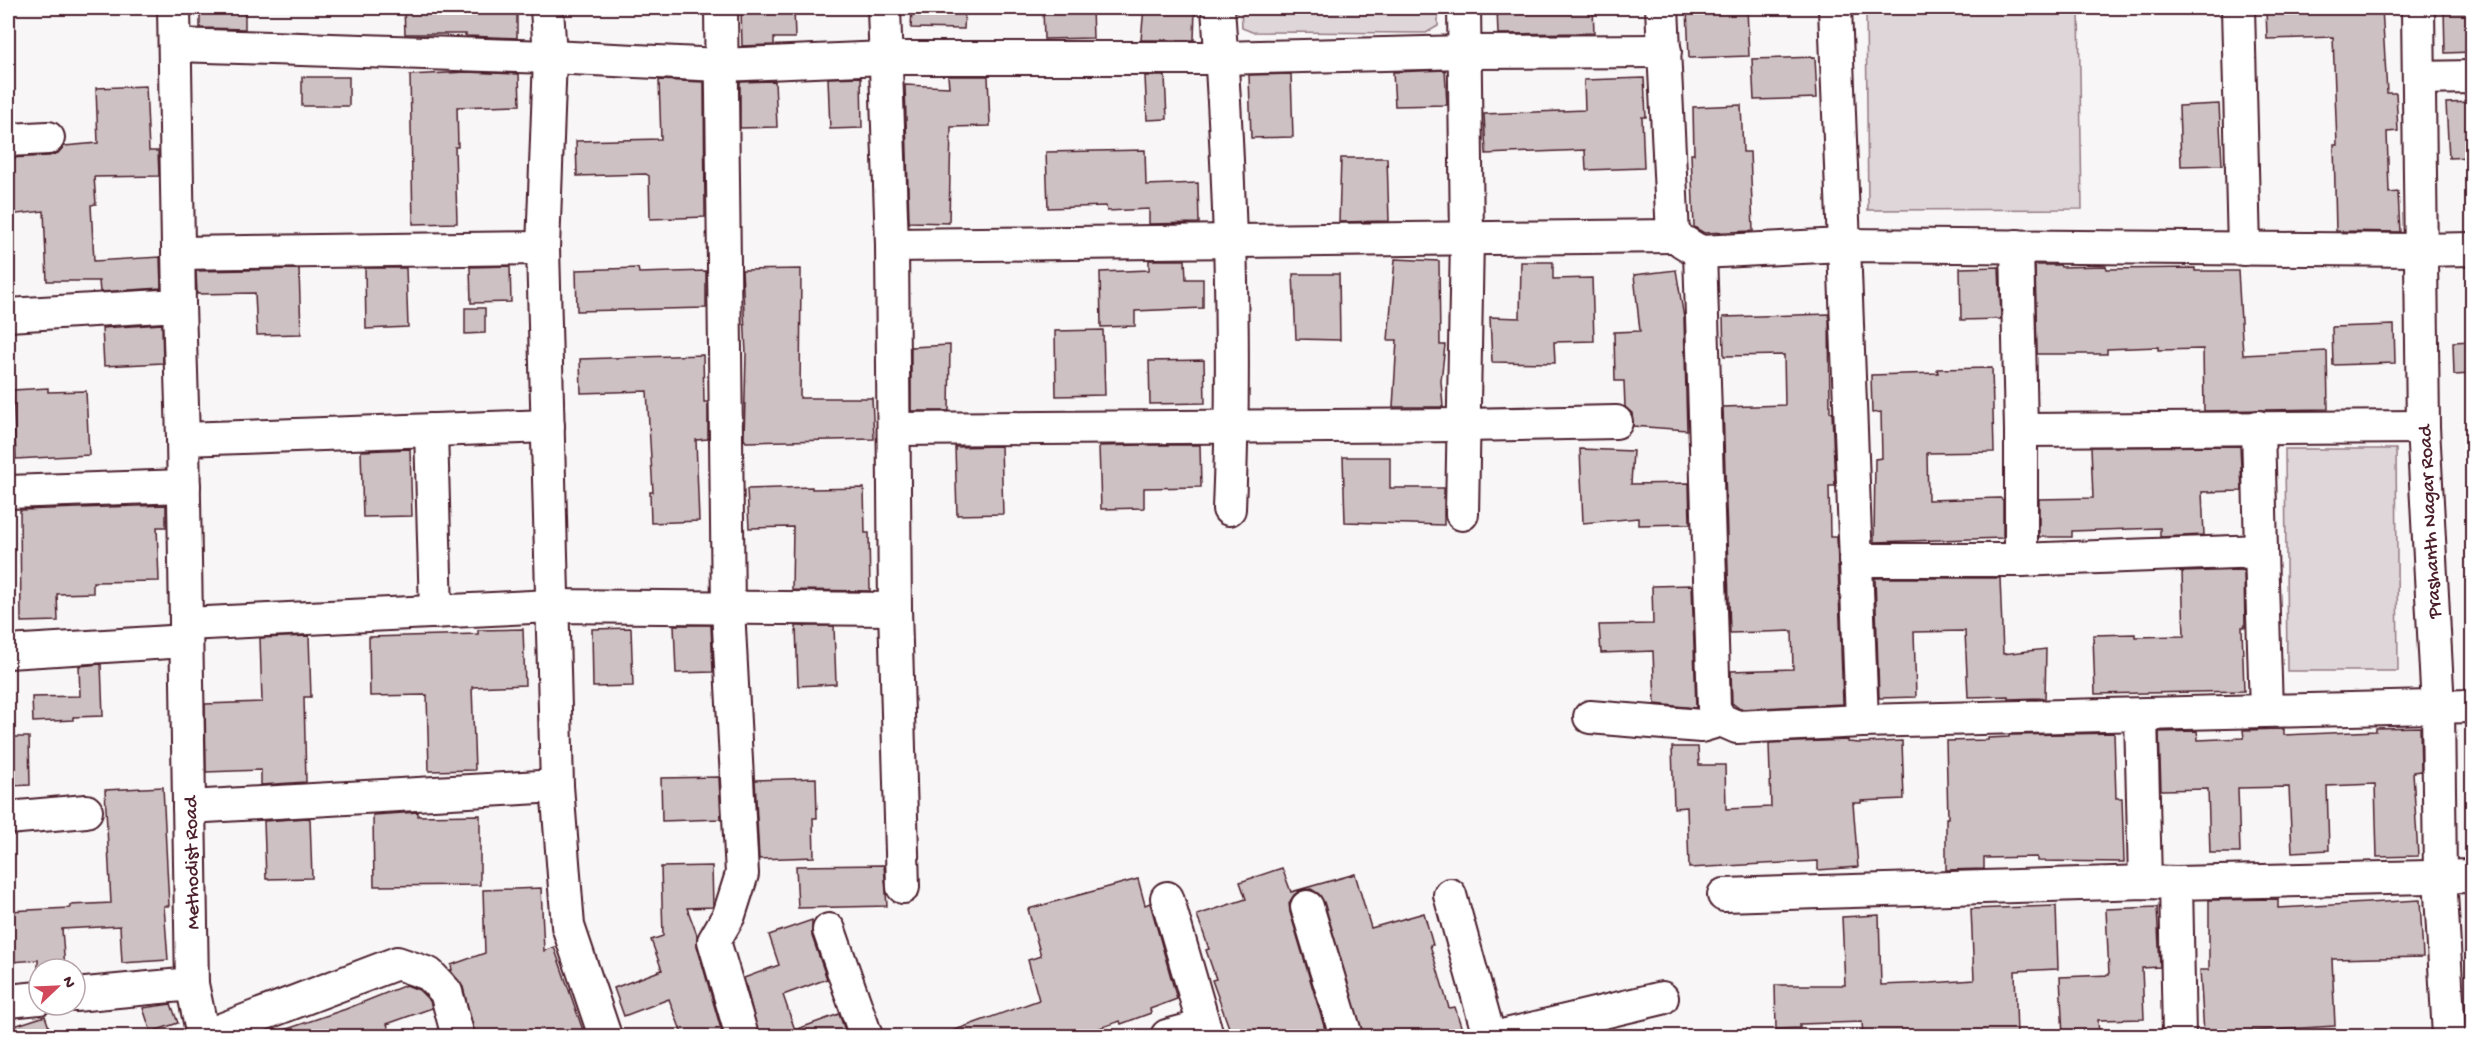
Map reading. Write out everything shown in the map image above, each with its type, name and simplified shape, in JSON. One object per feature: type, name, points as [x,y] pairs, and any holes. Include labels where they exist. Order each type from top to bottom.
[{"type":"street","name":"Methodist Road","points":[[174,8],[192,984],[204,1036]]},
{"type":"street","points":[[547,8],[550,57],[543,248],[557,786],[568,926],[605,1036]]},
{"type":"street","points":[[721,8],[728,609],[742,874],[729,915],[714,941],[742,1036]]},
{"type":"street","points":[[884,8],[892,245],[895,609],[903,886]]},
{"type":"street","points":[[1218,8],[1231,242],[1232,427],[1229,509]]},
{"type":"street","points":[[1462,514],[1467,237],[1464,8]]},
{"type":"street","points":[[1662,8],[1673,236]]},
{"type":"street","points":[[1835,8],[1862,721]]},
{"type":"street","points":[[2238,8],[2244,249]]},
{"type":"street","name":"Prashanth Nagar Road","points":[[2418,8],[2419,250],[2423,427],[2438,707],[2440,876],[2449,1036]]},
{"type":"street","points":[[175,45],[721,65],[885,58],[1221,58],[1465,52],[1665,51]]},
{"type":"street","points":[[2419,78],[2472,78]]},
{"type":"street","points":[[8,140],[48,138]]},
{"type":"street","points":[[892,245],[1673,236],[1700,252],[1844,245],[2472,249]]},
{"type":"street","points":[[2017,246],[2021,560]]},
{"type":"street","points":[[178,253],[543,248]]},
{"type":"street","points":[[1700,252],[1714,708],[1721,720],[1737,727],[1862,721],[2472,706]]},
{"type":"street","points":[[8,315],[179,305]]},
{"type":"street","points":[[894,429],[1617,422]]},
{"type":"street","points":[[183,439],[548,426]]},
{"type":"street","points":[[2258,427],[2266,710]]},
{"type":"street","points":[[2021,430],[2423,427]]},
{"type":"street","points":[[431,430],[436,612]]},
{"type":"street","points":[[8,492],[184,486]]},
{"type":"street","points":[[1855,560],[2021,560],[2261,551]]},
{"type":"street","points":[[8,652],[186,633],[436,612],[551,606],[895,609]]},
{"type":"street","points":[[2141,715],[2145,882]]},
{"type":"street","points":[[1590,717],[1701,726],[1721,720]]},
{"type":"street","points":[[189,807],[557,786]]},
{"type":"street","points":[[8,818],[86,811]]},
{"type":"street","points":[[1724,895],[2145,882],[2472,876]]},
{"type":"street","points":[[2176,883],[2179,1036]]},
{"type":"street","points":[[1450,895],[1489,1036]]},
{"type":"street","points":[[1167,898],[1205,1031],[1167,1036]]},
{"type":"street","points":[[1307,907],[1346,1036]]},
{"type":"street","points":[[829,930],[866,1036]]},
{"type":"street","points":[[204,1036],[397,963],[429,974],[446,992],[458,1036]]},
{"type":"street","points":[[87,994],[192,984]]},
{"type":"street","points":[[1502,1036],[1662,998]]},
{"type":"street","points":[[8,1001],[27,999]]},
{"type":"shaded area","points":[[1241,8],[1438,8],[1438,26],[1426,33],[1252,32],[1242,28]]},
{"type":"shaded area","points":[[1866,8],[2079,8],[2082,209],[1868,210]]},
{"type":"shaded area","points":[[2285,449],[2396,449],[2398,671],[2287,671]]},
{"type":"building","points":[[200,8],[245,8],[245,29],[200,28]]},
{"type":"building","points":[[404,8],[517,8],[517,38],[466,36],[466,34],[405,34]]},
{"type":"building","points":[[741,8],[794,8],[795,38],[774,38],[774,45],[742,46]]},
{"type":"building","points":[[912,8],[965,8],[964,29],[911,28]]},
{"type":"building","points":[[1043,8],[1092,8],[1093,38],[1044,39]]},
{"type":"building","points":[[1144,8],[1195,8],[1194,40],[1141,40]]},
{"type":"building","points":[[1497,8],[1593,8],[1594,33],[1498,34]]},
{"type":"building","points":[[1687,8],[1747,8],[1749,56],[1689,58]]},
{"type":"building","points":[[2266,8],[2382,8],[2387,93],[2396,93],[2398,131],[2387,132],[2389,193],[2398,192],[2400,232],[2336,231],[2334,145],[2337,145],[2333,37],[2267,39]]},
{"type":"building","points":[[2444,8],[2472,8],[2472,52],[2445,53]]},
{"type":"building","points":[[1815,57],[1817,98],[1754,100],[1752,59]]},
{"type":"building","points":[[1445,70],[1447,105],[1395,106],[1393,72]]},
{"type":"building","points":[[466,72],[519,74],[520,105],[457,107],[458,147],[455,147],[457,223],[413,224],[410,75]]},
{"type":"building","points":[[1291,74],[1293,137],[1251,138],[1249,75]]},
{"type":"building","points":[[948,76],[988,76],[990,126],[951,127],[949,223],[909,222],[905,85],[949,87]]},
{"type":"building","points":[[1145,76],[1165,76],[1167,119],[1147,120]]},
{"type":"building","points":[[302,77],[349,77],[349,106],[302,106]]},
{"type":"building","points":[[861,77],[862,128],[830,129],[828,78]]},
{"type":"building","points":[[1644,78],[1646,117],[1642,117],[1644,168],[1586,170],[1585,150],[1486,154],[1484,114],[1585,110],[1584,80]]},
{"type":"building","points":[[659,80],[704,82],[705,217],[650,219],[649,176],[646,174],[577,176],[576,141],[661,139]]},
{"type":"building","points":[[775,81],[777,127],[740,128],[740,82]]},
{"type":"building","points":[[146,86],[149,151],[158,151],[159,176],[94,177],[96,204],[91,205],[94,261],[160,257],[161,288],[100,292],[99,281],[47,281],[44,211],[8,215],[8,158],[49,156],[58,153],[64,146],[98,143],[96,88]]},
{"type":"building","points":[[2472,102],[2472,157],[2449,158],[2446,103]]},
{"type":"building","points":[[2219,104],[2222,165],[2181,166],[2179,106]]},
{"type":"building","points":[[1741,105],[1743,152],[1750,152],[1753,231],[1704,233],[1694,227],[1691,154],[1694,154],[1693,107]]},
{"type":"building","points":[[1145,150],[1146,185],[1198,183],[1199,223],[1149,224],[1149,209],[1107,211],[1106,206],[1048,208],[1046,152]]},
{"type":"building","points":[[1341,158],[1387,158],[1389,221],[1339,222]]},
{"type":"building","points":[[1395,259],[1439,261],[1440,345],[1445,345],[1441,381],[1443,407],[1393,407],[1397,340],[1388,340]]},
{"type":"building","points":[[1149,260],[1185,260],[1186,279],[1203,279],[1203,308],[1135,311],[1135,326],[1101,327],[1100,272],[1149,270]]},
{"type":"building","points":[[1521,262],[1553,262],[1553,279],[1592,278],[1594,341],[1554,342],[1555,363],[1492,362],[1490,317],[1520,318]]},
{"type":"building","points":[[2035,265],[2106,266],[2107,269],[2195,268],[2195,271],[2238,271],[2243,355],[2327,351],[2328,409],[2204,411],[2203,349],[2158,350],[2158,347],[2107,349],[2107,354],[2037,354]]},
{"type":"building","points":[[510,266],[511,302],[471,303],[470,267]]},
{"type":"building","points":[[1999,267],[2001,319],[1961,320],[1960,268]]},
{"type":"building","points":[[365,268],[406,268],[408,327],[366,329]]},
{"type":"building","points":[[638,268],[639,273],[706,271],[706,308],[577,311],[576,270]]},
{"type":"building","points":[[299,269],[301,334],[257,335],[255,293],[197,294],[196,271]]},
{"type":"building","points":[[801,269],[800,398],[872,398],[874,439],[746,442],[744,439],[746,354],[742,270]]},
{"type":"building","points":[[1676,270],[1684,318],[1687,430],[1633,426],[1632,413],[1625,407],[1624,381],[1615,381],[1614,332],[1640,331],[1634,275]]},
{"type":"building","points":[[1293,274],[1339,274],[1340,340],[1296,339]]},
{"type":"building","points":[[465,308],[485,308],[485,333],[465,334]]},
{"type":"building","points":[[1829,314],[1830,412],[1832,412],[1835,486],[1829,486],[1830,537],[1837,537],[1843,704],[1740,709],[1732,703],[1731,671],[1793,669],[1792,631],[1730,633],[1723,407],[1785,405],[1784,355],[1724,356],[1723,317]]},
{"type":"building","points":[[162,324],[163,363],[104,366],[102,328]]},
{"type":"building","points":[[2394,325],[2395,363],[2333,365],[2332,327]]},
{"type":"building","points":[[1103,330],[1105,395],[1056,396],[1055,331]]},
{"type":"building","points":[[2472,341],[2472,374],[2454,375],[2453,342]]},
{"type":"building","points":[[950,345],[949,411],[911,411],[911,347]]},
{"type":"building","points":[[703,355],[704,402],[708,402],[708,439],[696,440],[699,521],[651,523],[650,492],[653,492],[647,391],[581,393],[580,359]]},
{"type":"building","points":[[1204,360],[1205,403],[1150,404],[1149,361]]},
{"type":"building","points":[[1992,368],[1994,452],[1927,453],[1928,500],[2000,498],[2003,500],[2003,538],[1874,542],[1875,459],[1882,458],[1881,412],[1872,413],[1871,375],[1938,373],[1937,369]]},
{"type":"building","points":[[48,388],[48,392],[86,391],[89,455],[16,459],[13,390]]},
{"type":"building","points":[[1200,445],[1201,487],[1144,488],[1144,508],[1101,509],[1099,446]]},
{"type":"building","points":[[1001,446],[1003,514],[957,515],[955,447]]},
{"type":"building","points":[[2240,446],[2242,491],[2202,492],[2204,535],[2160,537],[2160,528],[2072,531],[2072,537],[2039,537],[2039,499],[2093,498],[2091,447]]},
{"type":"building","points":[[410,449],[412,516],[363,517],[361,451]]},
{"type":"building","points":[[1580,449],[1633,451],[1631,484],[1689,483],[1690,524],[1638,525],[1638,518],[1583,523]]},
{"type":"building","points":[[1343,457],[1390,457],[1390,488],[1444,488],[1444,525],[1345,522]]},
{"type":"building","points":[[812,487],[812,489],[864,488],[865,533],[869,533],[870,591],[792,590],[793,527],[749,528],[747,489]]},
{"type":"building","points":[[166,505],[166,527],[157,527],[159,581],[93,582],[93,593],[57,594],[58,621],[21,622],[20,510]]},
{"type":"building","points":[[2244,570],[2245,627],[2242,627],[2244,691],[2095,694],[2093,635],[2184,636],[2182,572]]},
{"type":"building","points":[[1875,578],[2000,578],[2003,654],[2046,649],[2045,698],[1968,697],[1965,631],[1914,632],[1916,697],[1879,698]]},
{"type":"building","points":[[1692,585],[1696,708],[1655,704],[1653,651],[1601,653],[1599,625],[1653,624],[1652,586]]},
{"type":"building","points":[[674,625],[711,625],[713,672],[676,673]]},
{"type":"building","points":[[796,626],[834,626],[836,684],[798,686]]},
{"type":"building","points":[[631,628],[633,686],[593,687],[592,629]]},
{"type":"building","points":[[523,629],[525,685],[472,687],[475,770],[429,771],[427,695],[370,696],[369,637],[478,634],[478,630]]},
{"type":"building","points":[[309,636],[311,697],[304,697],[306,782],[261,785],[261,770],[206,772],[205,704],[262,702],[260,638]]},
{"type":"building","points":[[101,664],[103,716],[33,722],[32,697],[80,696],[79,666]]},
{"type":"building","points":[[2420,727],[2421,771],[2413,772],[2418,856],[2377,857],[2375,784],[2327,786],[2329,850],[2292,852],[2289,787],[2238,788],[2240,853],[2210,853],[2208,789],[2161,790],[2159,732],[2197,731],[2198,740],[2244,738],[2243,730],[2284,729],[2284,735]]},
{"type":"building","points":[[2114,733],[2116,798],[2122,798],[2124,862],[2037,861],[2037,857],[1984,858],[1984,869],[1946,870],[1946,818],[1948,818],[1946,741],[1988,740],[1988,738],[2009,737],[2009,735]]},
{"type":"building","points":[[8,737],[29,737],[30,785],[8,786]]},
{"type":"building","points":[[1848,740],[1848,742],[1859,743],[1902,741],[1904,799],[1853,803],[1858,867],[1818,870],[1818,861],[1689,868],[1687,807],[1674,808],[1672,747],[1698,747],[1699,765],[1725,765],[1726,809],[1771,807],[1769,743]]},
{"type":"building","points":[[719,777],[721,819],[662,821],[661,778]]},
{"type":"building","points":[[816,778],[817,818],[813,818],[814,857],[759,859],[755,780]]},
{"type":"building","points":[[163,787],[169,906],[164,906],[168,960],[122,963],[120,926],[62,929],[64,957],[27,957],[27,961],[11,962],[8,911],[70,908],[70,905],[111,903],[105,790]]},
{"type":"building","points":[[418,812],[418,816],[480,815],[480,885],[374,886],[373,815]]},
{"type":"building","points":[[310,819],[312,878],[266,879],[264,821]]},
{"type":"building","points":[[884,865],[887,906],[798,908],[796,866]]},
{"type":"building","points":[[712,866],[713,907],[687,908],[697,935],[697,946],[723,1036],[683,1036],[669,999],[624,1016],[614,988],[662,970],[651,940],[663,936],[661,867]]},
{"type":"building","points":[[1282,868],[1291,892],[1355,874],[1371,928],[1424,913],[1433,945],[1430,945],[1449,1008],[1455,1007],[1464,1036],[1363,1036],[1324,902],[1319,894],[1311,889],[1301,890],[1289,903],[1327,1036],[1232,1036],[1212,980],[1216,979],[1206,950],[1209,949],[1197,915],[1246,899],[1240,882]]},
{"type":"building","points":[[1138,879],[1145,905],[1150,903],[1177,999],[1150,1009],[1151,1013],[1077,1036],[945,1036],[944,1034],[1039,1000],[1028,960],[1041,956],[1028,909]]},
{"type":"building","points":[[541,888],[544,951],[554,947],[585,1036],[475,1036],[463,987],[450,970],[452,970],[451,965],[485,953],[483,890]]},
{"type":"building","points":[[2278,899],[2278,908],[2420,900],[2423,957],[2332,959],[2335,1026],[2204,1034],[2200,970],[2209,970],[2209,900]]},
{"type":"building","points":[[2056,906],[2058,969],[2015,971],[2017,1036],[1933,1036],[1933,1033],[1863,1035],[1862,1022],[1800,1024],[1800,1028],[1776,1029],[1775,985],[1845,985],[1842,917],[1879,915],[1881,985],[1931,983],[1974,980],[1971,909]]},
{"type":"building","points":[[2157,907],[2160,967],[2142,968],[2144,1019],[2098,1020],[2099,1035],[2063,1036],[2060,977],[2109,975],[2106,909]]},
{"type":"building","points":[[812,920],[812,936],[827,979],[783,995],[795,1030],[839,1014],[847,1036],[759,1036],[744,978],[779,965],[769,935]]},
{"type":"building","points":[[406,985],[419,990],[430,1001],[432,1008],[387,1024],[391,1036],[275,1036],[275,1033],[346,1009]]},
{"type":"building","points":[[171,1004],[178,1023],[151,1032],[143,1008]]},
{"type":"building","points":[[45,1017],[52,1036],[8,1036],[8,1028]]}]
